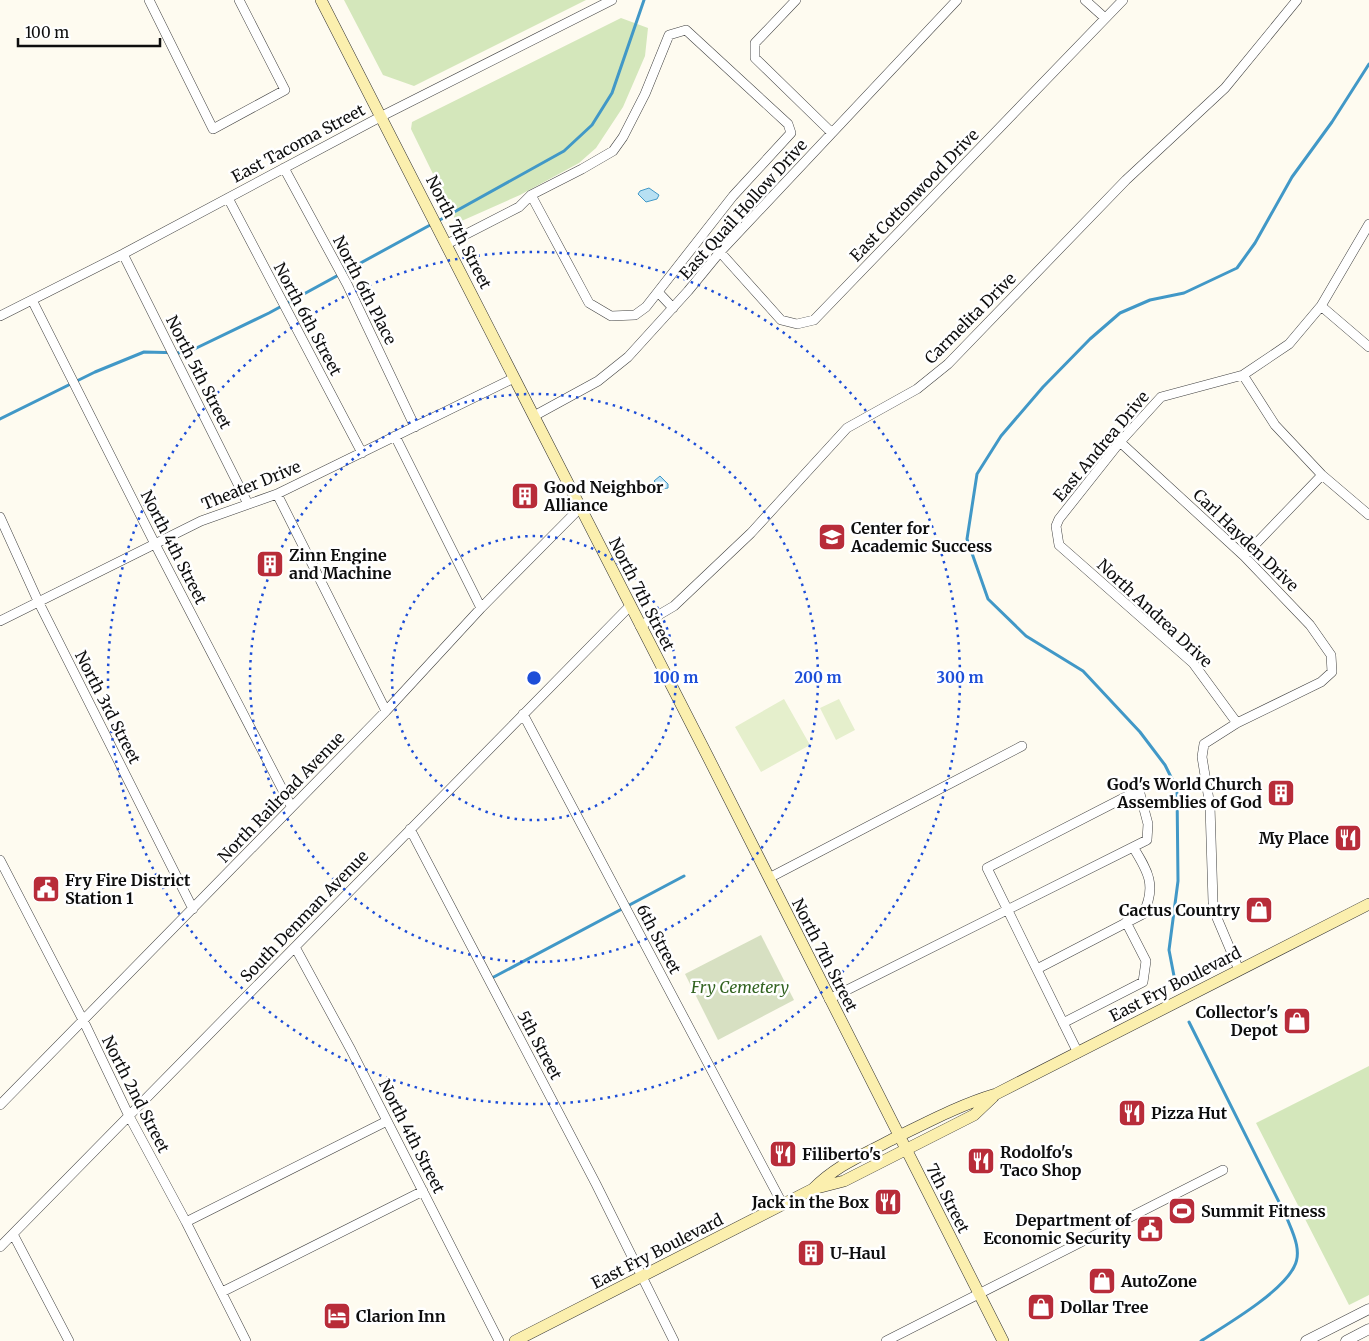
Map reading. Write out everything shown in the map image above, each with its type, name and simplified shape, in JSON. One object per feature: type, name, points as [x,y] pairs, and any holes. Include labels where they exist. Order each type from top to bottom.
[{"type":"main road","name":"North 7th Street","points":[[321,0],[382,116],[769,878],[905,1150]]},
{"type":"main road","name":"East Fry Boulevard","points":[[813,1189],[831,1171],[899,1136],[965,1103],[996,1094],[1369,904]]},
{"type":"main road","name":"East Fry Boulevard","points":[[515,1341],[813,1189],[844,1181],[974,1115],[996,1094]]},
{"type":"main road","name":"7th Street","points":[[905,1150],[1003,1341]]},
{"type":"street","points":[[149,0],[213,128],[285,90],[239,0]]},
{"type":"street","name":"East Tacoma Street","points":[[0,316],[123,254],[382,116],[612,0]]},
{"type":"street","points":[[796,0],[756,43],[755,58],[832,133]]},
{"type":"street","name":"East Quail Hollow Drive","points":[[534,416],[598,381],[628,357],[673,308],[720,252],[957,0]]},
{"type":"street","points":[[1085,0],[1105,18]]},
{"type":"street","name":"East Cottonwood Drive","points":[[720,252],[781,320],[798,324],[814,320],[1123,0]]},
{"type":"street","name":"Carmelita Drive","points":[[640,626],[674,606],[737,547],[847,428],[917,389],[948,364],[1126,180],[1225,88],[1297,0]]},
{"type":"street","points":[[447,244],[520,206],[531,195],[582,170],[613,151],[623,137],[645,94],[668,35],[686,30],[788,124],[791,133],[733,196],[646,307],[635,315],[625,317],[611,316],[589,303],[531,195]]},
{"type":"street","name":"North 6th Place","points":[[284,168],[347,284],[415,427]]},
{"type":"street","name":"North 6th Street","points":[[228,198],[362,453]]},
{"type":"street","name":"East Andrea Drive","points":[[1056,526],[1120,442],[1161,397],[1243,376],[1289,344],[1321,306],[1369,224]]},
{"type":"street","name":"North 5th Street","points":[[123,254],[248,504]]},
{"type":"street","points":[[658,292],[673,308]]},
{"type":"street","name":"North 4th Street","points":[[32,300],[155,544],[291,806]]},
{"type":"street","points":[[1321,306],[1369,347]]},
{"type":"street","points":[[1243,376],[1275,425],[1322,475],[1369,515]]},
{"type":"street","name":"Theater Drive","points":[[0,621],[201,521],[277,494],[514,378]]},
{"type":"street","points":[[396,436],[481,608]]},
{"type":"street","name":"Carl Hayden Drive","points":[[1120,442],[1244,556],[1310,625],[1331,655],[1332,672],[1322,682],[1238,723]]},
{"type":"street","points":[[1244,556],[1322,475]]},
{"type":"street","points":[[277,494],[386,711]]},
{"type":"street","name":"North Railroad Avenue","points":[[0,1105],[84,1022],[291,806],[386,711],[481,608],[581,509]]},
{"type":"street","name":"North 3rd Street","points":[[0,518],[38,602],[193,909]]},
{"type":"street","name":"North Andrea Drive","points":[[1056,526],[1059,545],[1193,663],[1238,723]]},
{"type":"street","name":"South Denman Avenue","points":[[0,1247],[630,606]]},
{"type":"street","name":"6th Street","points":[[523,714],[783,1205]]},
{"type":"street","points":[[1238,723],[1204,744],[1202,757],[1210,806],[1214,902],[1217,918],[1239,970]]},
{"type":"street","points":[[769,878],[1022,746]]},
{"type":"street","points":[[829,1000],[1008,910],[1147,840],[1148,824],[1138,790],[987,868],[1008,910],[1037,969],[1063,1023],[1078,1052]]},
{"type":"street","name":"5th Street","points":[[410,829],[596,1184],[674,1341]]},
{"type":"street","points":[[1037,969],[1143,914],[1150,900],[1150,882],[1145,866],[1133,847]]},
{"type":"street","name":"North 2nd Street","points":[[0,860],[84,1022],[128,1116],[186,1222],[246,1341]]},
{"type":"street","points":[[1063,1023],[1143,982],[1146,961],[1126,922]]},
{"type":"street","name":"North 4th Street","points":[[294,947],[423,1191],[498,1341]]},
{"type":"street","points":[[186,1222],[387,1122]]},
{"type":"street","points":[[886,1341],[1223,1170]]},
{"type":"street","points":[[222,1292],[423,1191]]},
{"type":"street","points":[[13,1234],[68,1341]]},
{"type":"street","points":[[1306,1341],[1369,1309]]},
{"type":"street","points":[[1346,1341],[1369,1329]]},
{"type":"green space","points":[[344,0],[586,0],[414,86],[383,75]]},
{"type":"green space","points":[[621,18],[648,28],[645,56],[623,107],[596,148],[579,163],[520,195],[457,223],[411,129],[412,122]]},
{"type":"green space","points":[[784,699],[810,745],[761,772],[735,727]]},
{"type":"green space","points":[[839,699],[855,730],[836,740],[820,708]]},
{"type":"green space","name":"Fry Cemetery","points":[[761,935],[794,1000],[718,1040],[685,974]]},
{"type":"green space","points":[[1369,1066],[1369,1295],[1349,1305],[1256,1123]]},
{"type":"water","points":[[649,188],[659,195],[657,199],[646,202],[638,194],[640,191]]},
{"type":"water","points":[[660,476],[668,484],[668,488],[662,489],[654,481]]},
{"type":"waterway","points":[[438,221],[564,151],[592,125],[612,93],[644,0]]},
{"type":"waterway","points":[[1174,976],[1169,950],[1178,881],[1177,789],[1165,765],[1140,732],[1083,671],[1026,636],[988,599],[967,539],[977,474],[1001,436],[1043,387],[1090,339],[1120,313],[1150,300],[1184,293],[1237,268],[1255,243],[1292,177],[1332,122],[1369,64]]},
{"type":"waterway","points":[[0,419],[95,372],[144,352],[186,353],[269,313],[432,224]]},
{"type":"waterway","points":[[490,979],[684,876]]},
{"type":"waterway","points":[[1189,1022],[1286,1216],[1297,1248],[1294,1267],[1278,1287],[1252,1308],[1201,1341]]},
{"type":"place","name":"Good Neighbor Alliance","points":[[525,496]]},
{"type":"place","name":"Center for Academic Success","points":[[832,537]]},
{"type":"place","name":"Zinn Engine and Machine","points":[[270,564]]},
{"type":"place","name":"God's World Church Assemblies of God","points":[[1281,793]]},
{"type":"place","name":"My Place","points":[[1348,838]]},
{"type":"place","name":"Fry Fire District Station 1","points":[[46,889]]},
{"type":"place","name":"Cactus Country","points":[[1259,910]]},
{"type":"place","name":"Collector's Depot","points":[[1297,1021]]},
{"type":"place","name":"Pizza Hut","points":[[1132,1113]]},
{"type":"place","name":"Filiberto's","points":[[783,1154]]},
{"type":"place","name":"Rodolfo's Taco Shop","points":[[981,1161]]},
{"type":"place","name":"Jack in the Box","points":[[888,1202]]},
{"type":"place","name":"Summit Fitness","points":[[1182,1211]]},
{"type":"place","name":"Department of Economic Security","points":[[1150,1229]]},
{"type":"place","name":"U-Haul","points":[[811,1253]]},
{"type":"place","name":"AutoZone","points":[[1102,1281]]},
{"type":"place","name":"Dollar Tree","points":[[1041,1307]]},
{"type":"place","name":"Clarion Inn","points":[[337,1316]]}]
